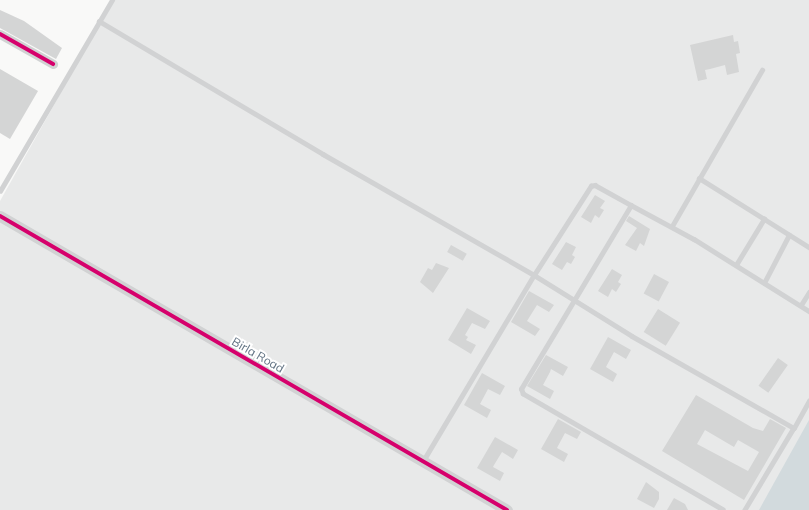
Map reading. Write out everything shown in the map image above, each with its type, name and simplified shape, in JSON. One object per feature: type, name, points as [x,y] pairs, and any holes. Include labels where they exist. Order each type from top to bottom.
[{"type":"street","points":[[0,34],[53,64]]},
{"type":"street","name":"Birla Road","points":[[0,216],[507,510]]},
{"type":"lane","points":[[0,191],[112,0]]},
{"type":"lane","points":[[99,21],[323,154],[534,275],[632,336],[794,428]]},
{"type":"lane","points":[[672,226],[762,70]]},
{"type":"lane","points":[[699,178],[809,247]]},
{"type":"lane","points":[[423,461],[534,275],[592,185],[672,226],[809,311]]},
{"type":"lane","points":[[631,205],[574,299],[522,392],[723,510]]},
{"type":"lane","points":[[736,265],[764,220]]},
{"type":"lane","points":[[764,283],[789,235]]},
{"type":"lane","points":[[801,306],[809,292]]},
{"type":"lane","points":[[745,510],[809,401]]},
{"type":"shaded area","points":[[113,0],[809,0],[809,510],[0,510],[0,201]]},
{"type":"shaded area","points":[[809,420],[809,510],[759,510]]},
{"type":"building","points":[[0,10],[24,21],[62,48],[56,59],[0,28]]},
{"type":"building","points":[[733,35],[734,42],[738,41],[740,53],[736,54],[739,72],[727,75],[725,65],[705,70],[707,79],[698,81],[690,45]]},
{"type":"building","points":[[0,69],[38,91],[10,139],[0,133]]},
{"type":"building","points":[[595,195],[605,201],[600,208],[604,210],[599,218],[595,215],[591,223],[581,217]]},
{"type":"building","points":[[629,216],[650,229],[644,246],[640,243],[636,251],[625,245],[637,228],[626,221]]},
{"type":"building","points":[[566,242],[576,247],[572,255],[575,257],[571,264],[567,262],[562,270],[552,264]]},
{"type":"building","points":[[451,245],[467,254],[463,261],[447,252]]},
{"type":"building","points":[[436,263],[449,268],[433,293],[420,282],[428,268],[432,270]]},
{"type":"building","points":[[612,269],[622,275],[618,282],[621,284],[616,292],[612,289],[608,297],[598,291]]},
{"type":"building","points":[[654,274],[669,282],[659,301],[644,293]]},
{"type":"building","points":[[529,291],[554,305],[549,312],[537,305],[527,321],[540,329],[535,336],[511,322]]},
{"type":"building","points":[[467,308],[490,321],[485,329],[472,323],[465,335],[468,337],[466,340],[476,345],[471,354],[448,340]]},
{"type":"building","points":[[658,309],[680,323],[666,346],[644,332]]},
{"type":"building","points":[[608,337],[631,350],[626,359],[614,352],[606,367],[617,374],[613,382],[590,369]]},
{"type":"building","points":[[546,355],[568,367],[563,376],[551,369],[543,385],[554,391],[550,399],[527,386]]},
{"type":"building","points":[[778,358],[788,365],[768,393],[758,386]]},
{"type":"building","points":[[482,373],[505,386],[500,395],[488,389],[480,404],[491,410],[487,418],[464,405]]},
{"type":"building","points":[[696,395],[753,428],[763,431],[770,419],[786,428],[744,500],[662,451]],"holes":[[[705,430],[734,447],[738,440],[759,452],[748,471],[697,444]]]},
{"type":"building","points":[[558,419],[581,432],[577,439],[565,433],[557,448],[568,454],[564,462],[541,449]]},
{"type":"building","points":[[495,437],[518,450],[513,459],[502,452],[494,465],[493,467],[504,473],[500,481],[477,468]]},
{"type":"building","points":[[646,482],[659,492],[659,499],[654,508],[637,499]]},
{"type":"building","points":[[674,498],[685,504],[688,510],[667,510]]},
{"type":"cycle path","points":[[0,34],[53,64]]},
{"type":"cycle path","points":[[0,216],[507,510]]}]
